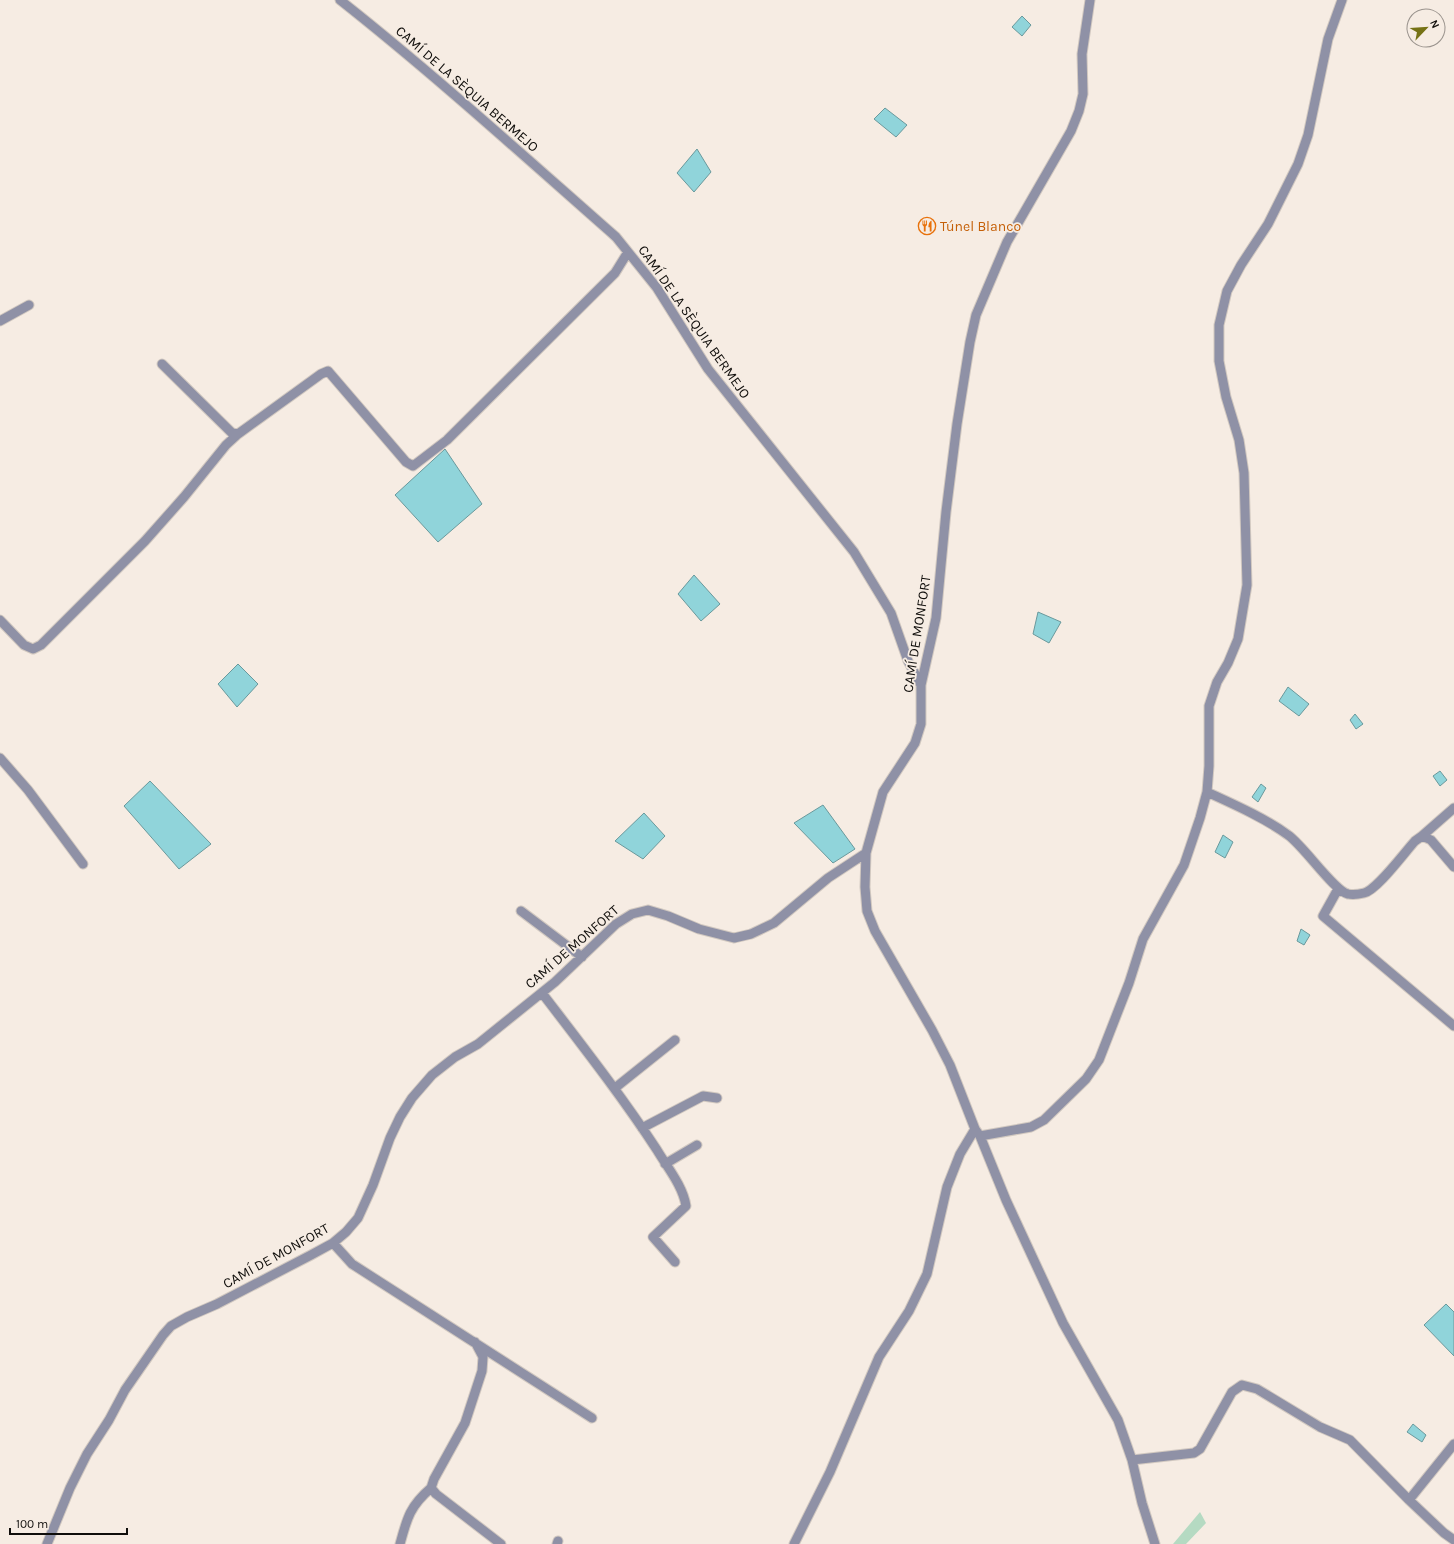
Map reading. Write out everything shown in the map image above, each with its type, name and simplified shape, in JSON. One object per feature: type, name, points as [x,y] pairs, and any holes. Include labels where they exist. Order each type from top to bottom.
[{"type":"street","name":"CAMÍ DE LA SÈQUIA BERMEJO","points":[[340,0],[393,42],[616,237],[657,288],[708,369],[854,552],[891,613],[908,661],[921,685]]},
{"type":"street","name":"CAMÍ DE MONFORT","points":[[47,1544],[70,1488],[87,1454],[145,1359],[171,1326],[187,1317],[217,1304],[333,1243],[351,1226],[358,1218],[400,1117],[412,1098],[432,1075],[455,1057],[478,1044],[542,993],[616,924],[632,914],[648,910],[721,936],[734,938],[751,934],[774,923],[828,878],[866,853],[883,792],[915,743],[921,724],[921,685],[936,618],[947,504],[957,424],[970,342],[976,315],[1007,242],[1071,131],[1079,112],[1083,94],[1082,54],[1090,0]]},
{"type":"street","points":[[794,1544],[830,1472],[879,1357],[908,1310],[927,1274],[947,1187],[960,1154],[977,1133],[1031,1127],[1044,1120],[1086,1079],[1099,1060],[1129,983],[1143,939],[1184,865],[1207,792],[1209,766],[1209,706],[1217,682],[1228,663],[1238,639],[1247,585],[1244,473],[1239,440],[1226,397],[1219,361],[1219,325],[1227,291],[1268,224],[1298,164],[1308,135],[1328,40],[1342,0]]},
{"type":"street","points":[[0,620],[24,645],[33,649],[41,646],[145,541],[184,497],[226,445],[238,434],[321,374],[328,371],[406,462],[413,466],[447,440],[615,273],[628,252]]},
{"type":"street","points":[[0,321],[29,305]]},
{"type":"street","points":[[162,364],[232,433],[238,434]]},
{"type":"street","points":[[0,758],[28,790],[83,864]]},
{"type":"street","points":[[1207,792],[1246,810],[1288,835],[1305,850],[1338,889],[1349,894],[1365,893],[1375,886],[1415,841],[1454,808]]},
{"type":"street","points":[[1422,836],[1431,840],[1454,867]]},
{"type":"street","points":[[866,853],[865,887],[867,911],[875,931],[950,1065],[1006,1200],[1063,1323],[1118,1420],[1132,1460],[1142,1503],[1155,1544]]},
{"type":"street","points":[[1338,889],[1323,916],[1454,1026]]},
{"type":"street","points":[[521,911],[582,957]]},
{"type":"street","points":[[542,993],[615,1088],[642,1128],[684,1196],[686,1206],[653,1237],[675,1262]]},
{"type":"street","points":[[615,1088],[675,1040]]},
{"type":"street","points":[[642,1128],[703,1096],[717,1098]]},
{"type":"street","points":[[665,1164],[697,1145]]},
{"type":"street","points":[[333,1243],[352,1264],[592,1418]]},
{"type":"street","points":[[400,1544],[408,1515],[419,1498],[431,1488],[434,1479],[465,1423],[482,1371],[482,1357],[474,1342]]},
{"type":"street","points":[[1132,1460],[1194,1453],[1200,1449],[1232,1392],[1242,1385],[1257,1388],[1320,1427],[1350,1440],[1409,1500],[1454,1540]]},
{"type":"street","points":[[1409,1500],[1454,1444]]},
{"type":"street","points":[[431,1488],[436,1494],[501,1544]]},
{"type":"green space","points":[[1200,1512],[1206,1523],[1186,1544],[1173,1544]]},
{"type":"water","points":[[1022,16],[1031,25],[1022,36],[1012,27]]},
{"type":"water","points":[[885,108],[907,125],[896,137],[874,119]]},
{"type":"water","points":[[697,149],[711,172],[694,192],[677,173]]},
{"type":"water","points":[[445,449],[482,504],[438,542],[395,495]]},
{"type":"water","points":[[694,575],[720,604],[701,621],[678,594]]},
{"type":"water","points":[[1038,612],[1061,622],[1049,643],[1033,634]]},
{"type":"water","points":[[238,664],[258,684],[237,707],[218,684]]},
{"type":"water","points":[[1288,687],[1309,704],[1299,716],[1279,701]]},
{"type":"water","points":[[1355,714],[1363,724],[1356,729],[1350,720]]},
{"type":"water","points":[[1440,771],[1447,780],[1440,786],[1433,776]]},
{"type":"water","points":[[150,781],[211,844],[179,869],[124,806]]},
{"type":"water","points":[[1261,784],[1266,788],[1258,802],[1252,797]]},
{"type":"water","points":[[823,805],[855,849],[833,863],[794,823]]},
{"type":"water","points":[[644,813],[665,836],[643,859],[615,841]]},
{"type":"water","points":[[1223,835],[1233,842],[1225,858],[1215,852]]},
{"type":"water","points":[[1301,929],[1310,935],[1304,945],[1297,941]]},
{"type":"water","points":[[1446,1304],[1454,1312],[1454,1356],[1424,1325]]},
{"type":"water","points":[[1413,1424],[1426,1435],[1422,1442],[1407,1432]]},
{"type":"place","name":"Túnel Blanco","points":[[927,226]]}]
